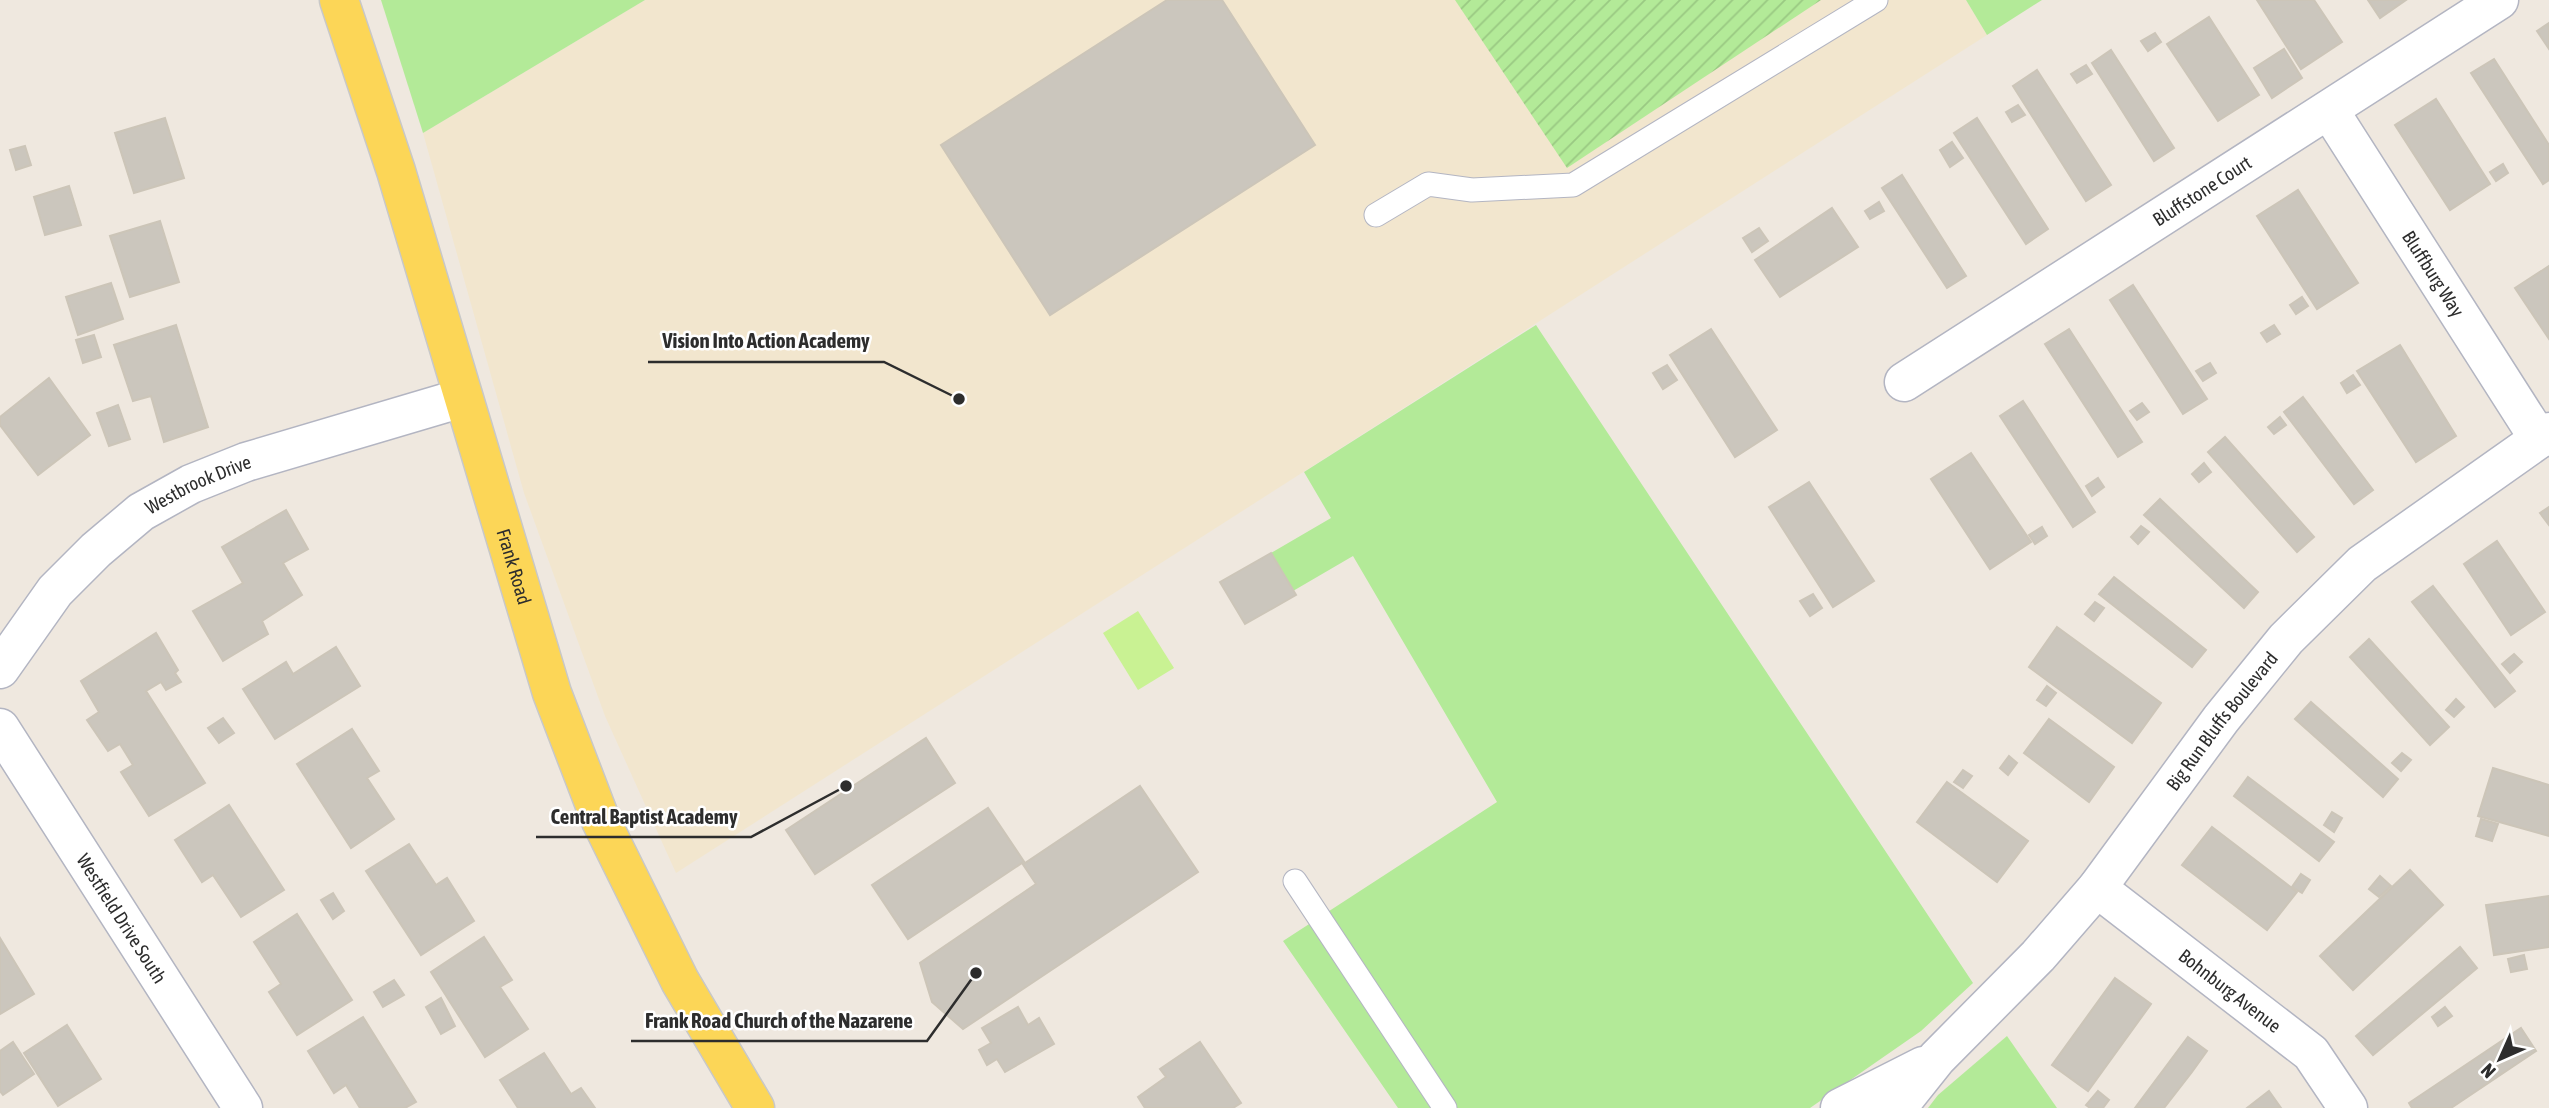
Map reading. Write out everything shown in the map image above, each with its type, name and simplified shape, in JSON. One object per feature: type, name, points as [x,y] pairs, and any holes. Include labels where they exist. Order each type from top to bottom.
[{"type":"main road","name":"Frank Road","points":[[339,0],[396,171],[552,693],[601,821],[680,981],[755,1108]]},
{"type":"street","name":"Bluffstone Court","points":[[1904,382],[2499,0]]},
{"type":"street","name":"Bluffburg Way","points":[[2329,110],[2544,435]]},
{"type":"street","name":"Westbrook Drive","points":[[0,669],[55,591],[96,550],[141,512],[191,484],[246,462],[462,398]]},
{"type":"street","name":"Big Run Bluffs Boulevard","points":[[1896,1108],[1937,1058],[2038,956],[2097,888],[2221,719],[2286,639],[2362,564],[2544,435]]},
{"type":"street","name":"Westfield Drive South","points":[[0,728],[243,1108]]},
{"type":"street","name":"Bohnburg Avenue","points":[[2097,888],[2311,1053],[2348,1108]]},
{"type":"street","name":"Big Run Bluffs Boulevard","points":[[1840,1108],[1937,1058]]},
{"type":"lane","points":[[1376,215],[1428,184],[1472,190],[1573,184],[1876,0]]},
{"type":"lane","points":[[1295,881],[1446,1108]]},
{"type":"shaded area","points":[[645,0],[1966,0],[1987,35],[676,873],[605,716],[524,493],[423,133]]},
{"type":"green space","points":[[381,0],[645,0],[423,133]]},
{"type":"green space","points":[[1455,0],[1821,0],[1567,168]]},
{"type":"green space","points":[[1966,0],[2042,0],[1987,35]]},
{"type":"green space","points":[[1536,325],[1973,983],[1921,1031],[1810,1108],[1398,1108],[1283,941],[1497,802],[1353,556],[1293,591],[1271,553],[1331,518],[1304,472]]},
{"type":"green space","points":[[1138,611],[1174,668],[1138,690],[1103,633]]},
{"type":"green space","points":[[2007,1036],[2057,1108],[1928,1108],[1938,1095]]},
{"type":"building","points":[[1167,0],[1222,0],[1315,145],[1050,315],[941,145]]},
{"type":"building","points":[[2257,0],[2314,0],[2342,42],[2301,69]]},
{"type":"building","points":[[2368,0],[2406,0],[2380,18]]},
{"type":"building","points":[[2209,17],[2259,95],[2218,121],[2167,44]]},
{"type":"building","points":[[2549,23],[2549,49],[2537,31]]},
{"type":"building","points":[[2155,33],[2161,42],[2148,51],[2141,41]]},
{"type":"building","points":[[2284,49],[2302,78],[2272,98],[2254,68]]},
{"type":"building","points":[[2111,50],[2174,148],[2154,161],[2092,63]]},
{"type":"building","points":[[2494,59],[2549,145],[2549,180],[2543,184],[2471,73]]},
{"type":"building","points":[[2086,65],[2092,74],[2077,83],[2071,74]]},
{"type":"building","points":[[2037,70],[2111,185],[2086,201],[2013,86]]},
{"type":"building","points":[[2436,99],[2490,184],[2450,210],[2395,125]]},
{"type":"building","points":[[2018,105],[2025,115],[2012,122],[2006,112]]},
{"type":"building","points":[[165,118],[184,178],[134,193],[115,133]]},
{"type":"building","points":[[1977,118],[2048,229],[2026,244],[1954,133]]},
{"type":"building","points":[[1952,142],[1963,158],[1950,167],[1940,150]]},
{"type":"building","points":[[25,146],[31,165],[16,170],[10,150]]},
{"type":"building","points":[[2503,164],[2508,173],[2496,181],[2490,172]]},
{"type":"building","points":[[1902,175],[1966,276],[1947,288],[1882,188]]},
{"type":"building","points":[[69,186],[81,225],[45,235],[34,197]]},
{"type":"building","points":[[2298,190],[2358,283],[2317,309],[2257,216]]},
{"type":"building","points":[[1879,202],[1884,211],[1870,219],[1865,211]]},
{"type":"building","points":[[1832,208],[1858,247],[1780,297],[1755,260]]},
{"type":"building","points":[[160,221],[179,282],[130,297],[110,236]]},
{"type":"building","points":[[1759,228],[1768,241],[1752,252],[1743,238]]},
{"type":"building","points":[[2549,266],[2549,339],[2515,288]]},
{"type":"building","points":[[111,283],[123,319],[78,335],[66,297]]},
{"type":"building","points":[[2133,285],[2207,399],[2183,414],[2110,300]]},
{"type":"building","points":[[2302,297],[2308,306],[2296,314],[2290,305]]},
{"type":"building","points":[[176,325],[208,427],[164,442],[151,396],[133,401],[114,345]]},
{"type":"building","points":[[2274,325],[2280,334],[2267,342],[2261,333]]},
{"type":"building","points":[[1711,329],[1777,430],[1735,457],[1670,355]]},
{"type":"building","points":[[2069,329],[2142,442],[2118,457],[2045,344]]},
{"type":"building","points":[[94,335],[101,357],[83,363],[76,340]]},
{"type":"building","points":[[2400,345],[2456,436],[2416,462],[2357,371]]},
{"type":"building","points":[[2210,363],[2216,373],[2203,381],[2196,371]]},
{"type":"building","points":[[1667,365],[1677,380],[1663,389],[1653,373]]},
{"type":"building","points":[[2353,375],[2360,385],[2347,393],[2341,383]]},
{"type":"building","points":[[49,378],[90,435],[38,475],[0,425],[0,417]]},
{"type":"building","points":[[2303,397],[2373,490],[2354,504],[2284,412]]},
{"type":"building","points":[[2023,401],[2095,512],[2073,527],[2000,416]]},
{"type":"building","points":[[2142,403],[2149,412],[2137,420],[2130,411]]},
{"type":"building","points":[[118,405],[130,439],[109,446],[97,413]]},
{"type":"building","points":[[2280,417],[2286,425],[2274,434],[2268,427]]},
{"type":"building","points":[[2225,437],[2314,537],[2297,552],[2208,452]]},
{"type":"building","points":[[1971,453],[2031,542],[1990,569],[1931,479]]},
{"type":"building","points":[[2204,463],[2211,472],[2199,482],[2192,474]]},
{"type":"building","points":[[2098,478],[2104,487],[2092,496],[2086,486]]},
{"type":"building","points":[[1809,482],[1874,581],[1833,607],[1769,507]]},
{"type":"building","points":[[2160,499],[2258,592],[2244,608],[2144,515]]},
{"type":"building","points":[[2549,507],[2549,525],[2540,513]]},
{"type":"building","points":[[286,510],[308,549],[283,563],[302,595],[262,621],[268,634],[223,661],[193,611],[243,583],[222,547]]},
{"type":"building","points":[[2141,526],[2149,532],[2138,544],[2131,537]]},
{"type":"building","points":[[2042,527],[2047,536],[2035,544],[2029,535]]},
{"type":"building","points":[[2497,541],[2545,612],[2511,635],[2464,564]]},
{"type":"building","points":[[1271,553],[1296,595],[1245,624],[1220,582]]},
{"type":"building","points":[[2114,577],[2206,650],[2192,667],[2099,594]]},
{"type":"building","points":[[2433,586],[2515,691],[2495,707],[2412,602]]},
{"type":"building","points":[[1813,594],[1822,608],[1810,616],[1800,601]]},
{"type":"building","points":[[2095,602],[2104,608],[2094,621],[2085,614]]},
{"type":"building","points":[[2057,627],[2161,703],[2132,743],[2029,667]]},
{"type":"building","points":[[156,633],[178,670],[175,673],[181,682],[166,690],[161,682],[146,691],[205,783],[149,816],[121,772],[133,765],[120,744],[108,751],[87,720],[99,712],[81,681]]},
{"type":"building","points":[[2369,639],[2449,727],[2430,745],[2350,657]]},
{"type":"building","points":[[336,647],[360,686],[275,739],[243,689],[286,662],[293,674]]},
{"type":"building","points":[[2514,654],[2522,662],[2510,673],[2502,664]]},
{"type":"building","points":[[2047,686],[2056,693],[2046,706],[2037,700]]},
{"type":"building","points":[[2456,699],[2464,707],[2454,717],[2446,710]]},
{"type":"building","points":[[2311,702],[2398,779],[2383,797],[2295,719]]},
{"type":"building","points":[[223,718],[234,733],[219,743],[208,728]]},
{"type":"building","points":[[2049,719],[2114,767],[2089,802],[2024,753]]},
{"type":"building","points":[[352,729],[379,771],[367,778],[394,819],[351,848],[297,764]]},
{"type":"building","points":[[926,738],[955,783],[815,874],[786,830]]},
{"type":"building","points":[[2402,753],[2411,760],[2401,771],[2392,763]]},
{"type":"building","points":[[2009,756],[2017,763],[2008,775],[2000,768]]},
{"type":"building","points":[[2493,768],[2549,785],[2549,836],[2478,816]]},
{"type":"building","points":[[1963,770],[1972,776],[1963,788],[1954,782]]},
{"type":"building","points":[[2248,777],[2334,842],[2319,861],[2234,796]]},
{"type":"building","points":[[1947,782],[2028,841],[1997,882],[1917,822]]},
{"type":"building","points":[[1140,786],[1198,872],[963,1029],[932,1002],[920,963],[1036,884],[1022,863],[908,939],[872,885],[988,808],[1025,863]]},
{"type":"building","points":[[229,805],[284,890],[241,917],[213,875],[202,882],[175,840]]},
{"type":"building","points":[[2332,812],[2342,818],[2334,832],[2324,825]]},
{"type":"building","points":[[2481,819],[2498,824],[2492,841],[2476,836]]},
{"type":"building","points":[[2212,827],[2297,892],[2267,930],[2182,865]]},
{"type":"building","points":[[409,844],[436,885],[447,878],[474,921],[421,955],[366,871]]},
{"type":"building","points":[[2410,870],[2443,905],[2353,990],[2320,956]]},
{"type":"building","points":[[2301,874],[2310,880],[2302,893],[2292,887]]},
{"type":"building","points":[[2380,876],[2391,886],[2379,897],[2369,889]]},
{"type":"building","points":[[333,893],[344,911],[333,919],[321,900]]},
{"type":"building","points":[[2549,896],[2549,947],[2494,955],[2486,905]]},
{"type":"building","points":[[297,914],[352,1000],[297,1035],[269,992],[281,984],[254,942]]},
{"type":"building","points":[[484,937],[512,980],[500,987],[528,1029],[485,1057],[431,972]]},
{"type":"building","points":[[0,938],[34,994],[0,1014]]},
{"type":"building","points":[[2460,947],[2477,968],[2373,1055],[2356,1036]]},
{"type":"building","points":[[2524,955],[2527,969],[2511,972],[2508,959]]},
{"type":"building","points":[[2115,978],[2151,1004],[2088,1091],[2052,1065]]},
{"type":"building","points":[[394,980],[404,995],[383,1007],[374,992]]},
{"type":"building","points":[[441,998],[455,1026],[441,1034],[426,1007]]},
{"type":"building","points":[[1018,1007],[1028,1025],[1039,1018],[1054,1044],[1005,1072],[997,1059],[987,1065],[979,1050],[991,1043],[982,1028]]},
{"type":"building","points":[[2445,1007],[2452,1016],[2438,1026],[2432,1017]]},
{"type":"building","points":[[363,1017],[416,1102],[405,1108],[360,1108],[346,1085],[334,1093],[308,1051]]},
{"type":"building","points":[[67,1025],[101,1079],[58,1106],[24,1053]]},
{"type":"building","points":[[2521,1028],[2536,1051],[2451,1108],[2412,1108],[2409,1103]]},
{"type":"building","points":[[2188,1037],[2207,1051],[2192,1072],[2164,1108],[2135,1108]]},
{"type":"building","points":[[13,1042],[34,1074],[3,1095],[0,1091],[0,1051]]},
{"type":"building","points":[[1200,1042],[1241,1103],[1233,1108],[1145,1108],[1138,1097],[1166,1077],[1160,1069]]},
{"type":"building","points":[[544,1053],[571,1094],[581,1088],[595,1108],[518,1108],[500,1080]]},
{"type":"building","points":[[2098,1091],[2109,1100],[2103,1108],[2090,1108],[2086,1105]]},
{"type":"building","points":[[2269,1091],[2281,1108],[2247,1108]]},
{"type":"place","name":"Vision Into Action Academy","points":[[959,399]]},
{"type":"place","name":"Central Baptist Academy","points":[[846,786]]},
{"type":"place","name":"Frank Road Church of the Nazarene","points":[[976,973]]}]
